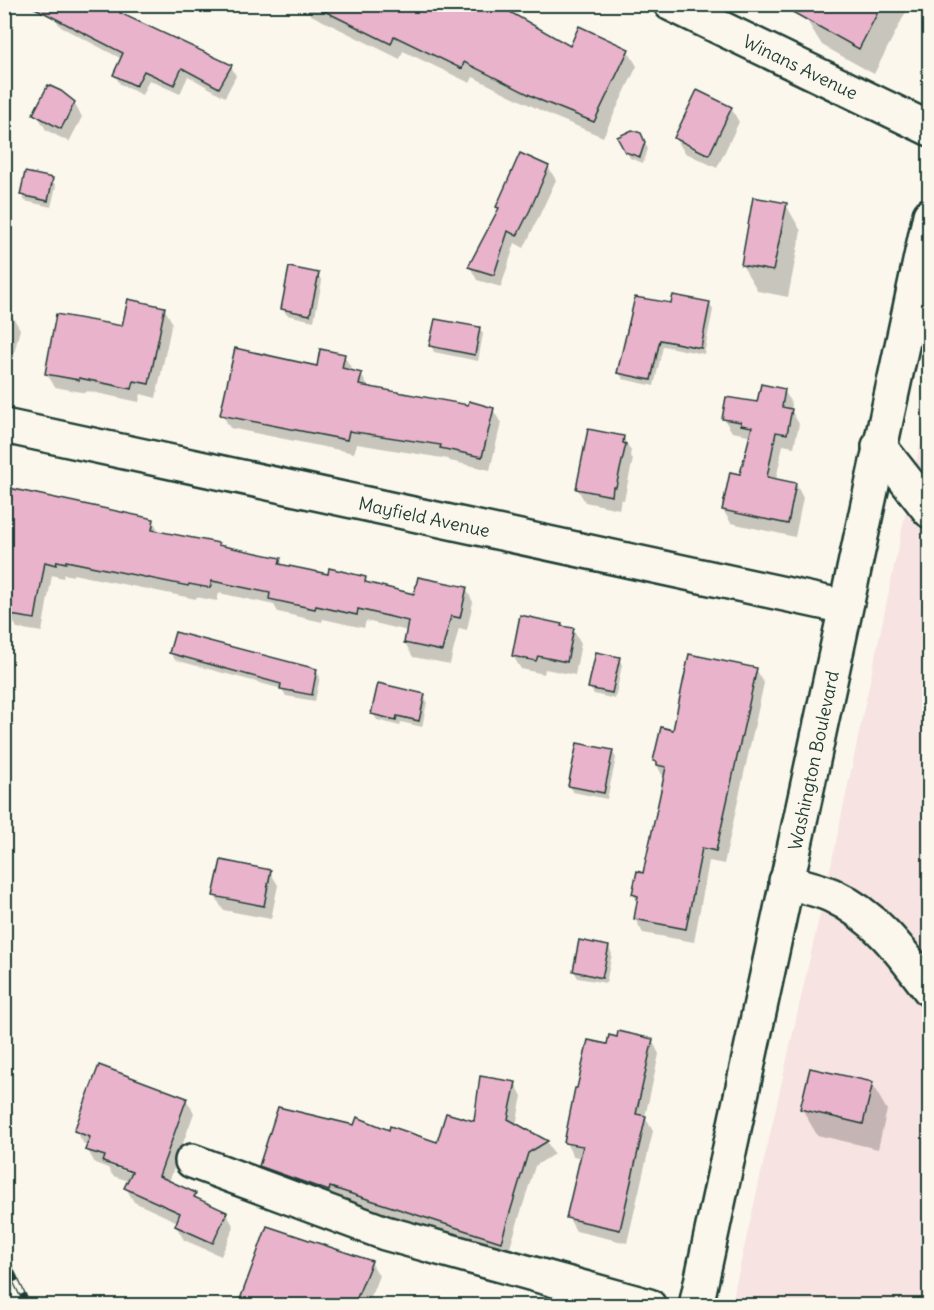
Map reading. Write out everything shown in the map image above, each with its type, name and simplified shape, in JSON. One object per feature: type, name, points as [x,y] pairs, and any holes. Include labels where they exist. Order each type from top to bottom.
[{"type":"street","name":"Winans Avenue","points":[[671,4],[930,129]]},
{"type":"street","name":"Washington Boulevard","points":[[696,1305],[930,215]]},
{"type":"street","name":"Mayfield Avenue","points":[[4,426],[845,607]]},
{"type":"street","points":[[879,447],[930,511]]},
{"type":"street","points":[[786,881],[830,894],[857,909],[883,930],[930,990]]},
{"type":"street","points":[[192,1161],[385,1233],[648,1305]]},
{"type":"shaded area","points":[[929,402],[929,1305],[731,1306],[832,861]]},
{"type":"building","points":[[27,4],[108,4],[121,11],[120,13],[232,65],[219,88],[182,68],[174,85],[144,71],[136,86],[113,75],[123,53]]},
{"type":"building","points":[[310,4],[496,4],[570,46],[579,26],[629,49],[594,122],[542,101],[464,62],[462,69],[394,36],[391,44]]},
{"type":"building","points":[[778,4],[882,4],[859,49]]},
{"type":"building","points":[[48,85],[61,91],[75,102],[61,129],[33,114]]},
{"type":"building","points":[[697,90],[732,107],[709,155],[674,138]]},
{"type":"building","points":[[632,130],[641,133],[645,142],[640,157],[625,152],[617,137]]},
{"type":"building","points":[[520,153],[549,166],[530,210],[517,236],[508,231],[494,275],[468,267],[499,208],[496,207]]},
{"type":"building","points":[[25,172],[53,178],[48,201],[20,195]]},
{"type":"building","points":[[753,197],[787,203],[773,271],[741,265]]},
{"type":"building","points":[[289,267],[319,273],[310,315],[281,309]]},
{"type":"building","points":[[673,295],[710,302],[701,348],[660,340],[651,380],[617,373],[635,297],[671,303]]},
{"type":"building","points":[[128,299],[165,307],[149,384],[134,381],[132,389],[79,378],[79,380],[45,374],[56,314],[122,326]]},
{"type":"building","points":[[435,319],[480,327],[475,355],[429,346]]},
{"type":"building","points":[[235,348],[317,366],[320,349],[345,354],[342,368],[362,373],[359,385],[468,405],[469,401],[494,408],[482,457],[440,448],[441,445],[349,431],[347,440],[220,415]]},
{"type":"building","points":[[761,384],[785,389],[782,407],[792,409],[787,434],[776,432],[767,477],[796,483],[788,524],[722,510],[730,472],[740,474],[752,427],[741,425],[741,422],[722,419],[726,397],[757,402]]},
{"type":"building","points":[[588,429],[624,436],[623,443],[626,444],[612,496],[576,489]]},
{"type":"building","points":[[4,487],[154,519],[152,530],[281,558],[279,564],[328,574],[329,568],[366,577],[365,582],[414,594],[418,577],[467,587],[460,618],[451,616],[442,651],[404,643],[408,621],[358,609],[357,615],[316,606],[315,609],[269,599],[270,593],[212,581],[210,588],[189,584],[188,586],[66,561],[66,563],[57,561],[56,565],[45,562],[35,619],[4,614]]},
{"type":"building","points":[[520,615],[574,628],[567,662],[538,656],[536,661],[512,656]]},
{"type":"building","points":[[175,632],[317,669],[312,695],[280,689],[281,684],[169,653]]},
{"type":"building","points":[[596,652],[620,657],[612,693],[588,688]]},
{"type":"building","points":[[689,654],[757,668],[716,851],[702,848],[686,929],[634,919],[638,896],[632,894],[637,871],[643,873],[666,767],[657,765],[657,762],[653,761],[661,727],[673,730]]},
{"type":"building","points":[[378,683],[425,694],[419,721],[397,716],[396,720],[371,714]]},
{"type":"building","points":[[577,743],[613,750],[604,793],[568,786]]},
{"type":"building","points":[[221,860],[271,870],[264,906],[213,896]]},
{"type":"building","points":[[579,940],[609,946],[602,978],[573,971]]},
{"type":"building","points":[[618,1031],[653,1039],[636,1114],[646,1116],[620,1230],[566,1218],[583,1146],[564,1143],[588,1040],[607,1044],[609,1035],[617,1037]]},
{"type":"building","points":[[99,1065],[187,1098],[159,1176],[196,1193],[194,1197],[227,1212],[213,1243],[175,1226],[180,1213],[124,1188],[132,1172],[103,1162],[105,1156],[85,1150],[90,1137],[74,1131]]},
{"type":"building","points":[[810,1068],[873,1082],[863,1124],[800,1109]]},
{"type":"building","points":[[480,1076],[516,1082],[508,1119],[548,1141],[528,1153],[501,1242],[330,1187],[329,1191],[259,1166],[278,1107],[354,1125],[357,1117],[389,1130],[390,1126],[437,1142],[446,1113],[474,1121]]},
{"type":"building","points":[[267,1226],[372,1261],[354,1305],[238,1305]]},
{"type":"railway","points":[[4,1256],[28,1306]]},
{"type":"railway","points":[[4,1299],[8,1306]]}]
